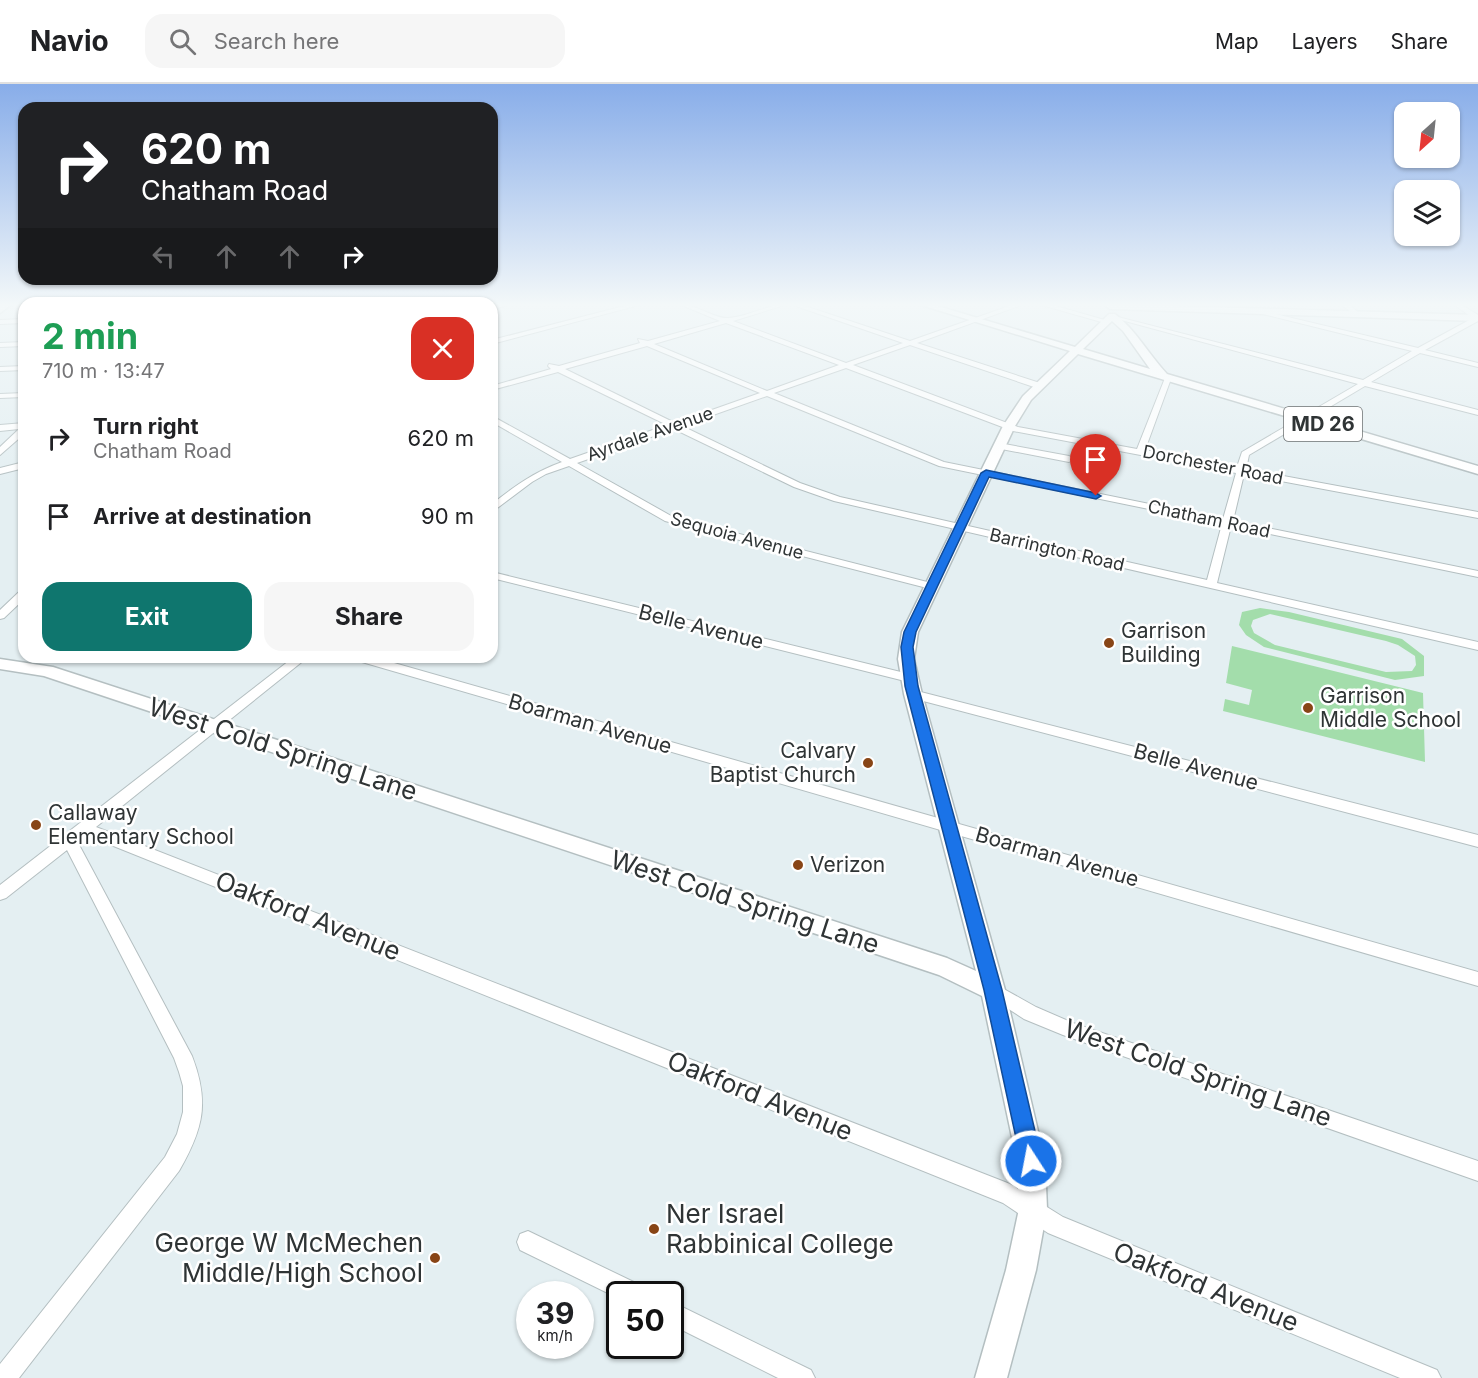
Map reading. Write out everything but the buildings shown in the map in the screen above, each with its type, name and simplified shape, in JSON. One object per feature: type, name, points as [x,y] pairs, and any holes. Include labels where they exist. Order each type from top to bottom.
[{"type":"main road","points":[[991,1378],[1021,1270],[1033,1209],[1031,1161],[993,990],[947,826],[906,658],[908,640],[931,586],[1009,426],[1019,408],[1062,364]]},
{"type":"main road","name":"MD 26","points":[[1122,364],[1478,470]]},
{"type":"main road","points":[[1151,364],[1169,378]]},
{"type":"main road","name":"West Cold Spring Lane","points":[[0,664],[46,671],[214,726],[927,962],[965,976],[993,990]]},
{"type":"street","points":[[498,386],[567,364]]},
{"type":"street","name":"Chatham Road","points":[[698,364],[918,456],[986,473],[1478,574]]},
{"type":"street","points":[[975,364],[1040,386]]},
{"type":"street","points":[[1301,364],[1478,413]]},
{"type":"street","points":[[1211,586],[1245,454],[1396,364]]},
{"type":"street","name":"Ayrdale Avenue","points":[[498,504],[538,474],[848,365]]},
{"type":"street","name":"Dorchester Road","points":[[848,365],[1009,426],[1478,515]]},
{"type":"street","points":[[0,369],[18,368]]},
{"type":"street","points":[[498,382],[555,368]]},
{"type":"street","name":"Barrington Road","points":[[555,368],[824,495],[1478,646]]},
{"type":"street","points":[[1140,452],[1169,378]]},
{"type":"street","points":[[0,396],[18,395]]},
{"type":"street","name":"Sequoia Avenue","points":[[498,422],[674,521],[931,586]]},
{"type":"street","points":[[0,428],[18,428]]},
{"type":"street","points":[[0,452],[18,434]]},
{"type":"street","points":[[999,446],[1069,459]]},
{"type":"street","points":[[0,473],[18,467]]},
{"type":"street","points":[[0,473],[18,474]]},
{"type":"street","points":[[498,496],[506,498]]},
{"type":"street","name":"Belle Avenue","points":[[498,577],[1478,840]]},
{"type":"street","points":[[0,616],[18,599]]},
{"type":"street","points":[[0,894],[294,663]]},
{"type":"street","name":"Boarman Avenue","points":[[380,663],[1478,979]]},
{"type":"street","name":"Oakford Avenue","points":[[84,828],[1010,1196],[1056,1225],[1429,1378]]},
{"type":"street","points":[[4,1378],[172,1164],[190,1129],[195,1110],[191,1075],[69,840]]},
{"type":"street","name":"West Cold Spring Lane","points":[[993,990],[1030,1013],[1069,1029],[1478,1171]]},
{"type":"street","points":[[528,1242],[608,1281]]},
{"type":"street","points":[[684,1319],[803,1378]]},
{"type":"green space","points":[[1260,608],[1289,612],[1402,639],[1424,656],[1424,676],[1395,680],[1264,647],[1246,635],[1239,625],[1242,612]],"holes":[[[1270,614],[1398,645],[1415,656],[1416,665],[1412,671],[1386,672],[1275,645],[1254,633],[1251,626],[1253,620]]]},
{"type":"green space","points":[[1232,646],[1423,693],[1425,762],[1223,711],[1225,699],[1249,705],[1252,690],[1226,683]]},
{"type":"place","name":"Garrison Building","points":[[1109,643]]},
{"type":"place","name":"Garrison Middle School","points":[[1308,708]]},
{"type":"place","name":"Calvary Baptist Church","points":[[868,763]]},
{"type":"place","name":"Callaway Elementary School","points":[[36,825]]},
{"type":"place","name":"Verizon","points":[[798,865]]},
{"type":"place","name":"Ner Israel Rabbinical College","points":[[654,1229]]},
{"type":"place","name":"George W McMechen Middle/High School","points":[[435,1258]]},
{"type":"route","points":[[1031,1161],[993,990],[911,686],[906,658],[907,647],[910,632],[923,603],[986,473],[1096,496]]}]
